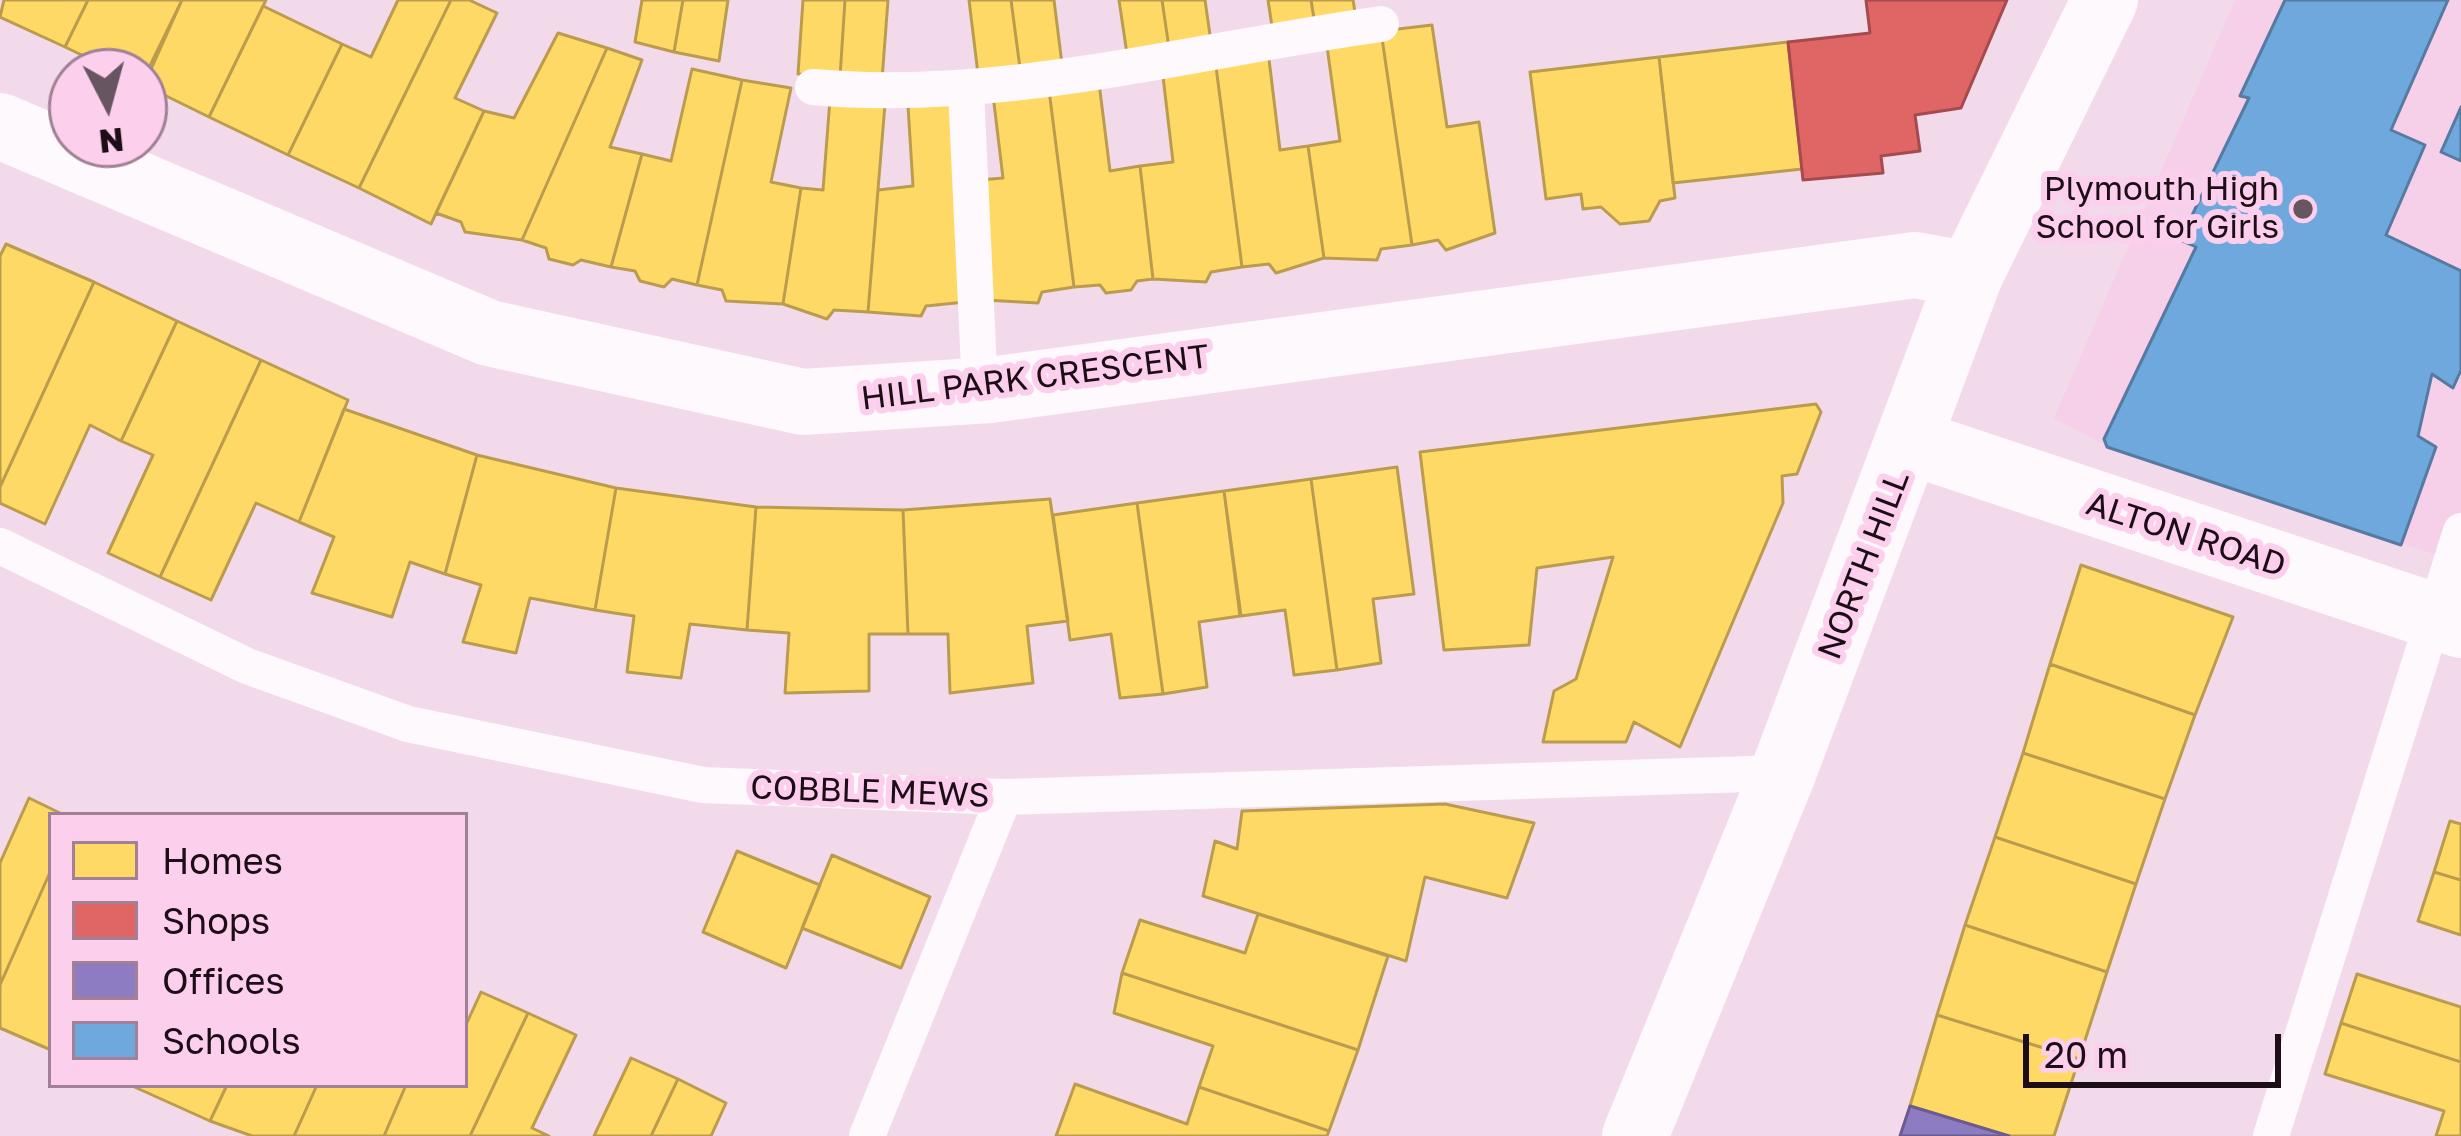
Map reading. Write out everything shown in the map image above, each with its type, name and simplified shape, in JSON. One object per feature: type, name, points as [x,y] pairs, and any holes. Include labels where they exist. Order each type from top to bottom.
[{"type":"street","name":"NORTH HILL","points":[[1635,1136],[1783,773],[1970,275],[2105,0]]},
{"type":"street","name":"HILL PARK CRESCENT","points":[[0,126],[489,333],[803,402],[980,391],[1915,266],[1970,275]]},
{"type":"street","name":"ALTON ROAD","points":[[1911,442],[2449,621]]},
{"type":"lane","points":[[813,87],[893,94],[966,90],[1381,24]]},
{"type":"lane","points":[[966,90],[980,391]]},
{"type":"lane","points":[[2271,1136],[2449,621],[2461,532]]},
{"type":"lane","name":"COBBLE MEWS","points":[[0,546],[248,666],[408,724],[703,785],[1004,797],[1783,773]]},
{"type":"lane","points":[[867,1136],[1004,797]]},
{"type":"shaded area","name":"Plymouth High School for Girls","points":[[2235,0],[2461,0],[2461,563],[2108,447],[2054,418]]},
{"type":"building: Homes","points":[[4,0],[88,0],[65,47],[0,17]]},
{"type":"building: Homes","points":[[88,0],[182,0],[159,48],[65,47]]},
{"type":"building: Homes","points":[[182,0],[266,0],[209,117],[168,97],[168,48],[161,48]]},
{"type":"building: Homes","points":[[398,0],[451,0],[359,188],[288,155],[342,44],[371,57]]},
{"type":"building: Homes","points":[[451,0],[469,0],[497,13],[455,98],[484,111],[431,224],[359,188]]},
{"type":"building: Homes","points":[[642,0],[683,0],[674,52],[635,42]]},
{"type":"building: Homes","points":[[683,0],[728,0],[719,61],[674,52]]},
{"type":"building: Homes","points":[[803,0],[845,0],[840,77],[798,74]]},
{"type":"building: Homes","points":[[845,0],[888,0],[882,80],[840,77]]},
{"type":"building: Homes","points":[[969,0],[1011,0],[1020,68],[978,74]]},
{"type":"building: Homes","points":[[1011,0],[1054,0],[1062,64],[1020,68]]},
{"type":"building: Homes","points":[[1119,0],[1162,0],[1169,48],[1127,54]]},
{"type":"building: Homes","points":[[1162,0],[1205,0],[1211,42],[1169,48]]},
{"type":"building: Homes","points":[[1268,0],[1311,0],[1315,25],[1273,33]]},
{"type":"building: Homes","points":[[1311,0],[1353,0],[1356,18],[1315,25]]},
{"type":"building: Homes","points":[[263,6],[342,44],[288,155],[209,117]]},
{"type":"building: Homes","points":[[1432,25],[1447,127],[1479,122],[1495,233],[1446,250],[1438,240],[1412,245],[1381,31]]},
{"type":"building: Homes","points":[[1381,31],[1412,245],[1381,249],[1377,260],[1324,258],[1308,146],[1340,141],[1326,39]]},
{"type":"building: Homes","points":[[558,33],[607,48],[522,240],[465,232],[461,222],[436,213],[484,111],[514,118]]},
{"type":"building: Homes","points":[[1788,42],[1802,169],[1673,183],[1659,57]]},
{"type":"building: Homes","points":[[607,48],[642,60],[610,147],[642,154],[611,267],[581,260],[573,265],[549,259],[546,248],[522,240]]},
{"type":"building: Homes","points":[[1268,51],[1280,150],[1308,146],[1324,258],[1276,273],[1269,264],[1242,267],[1215,59]]},
{"type":"building: Homes","points":[[1659,57],[1675,198],[1660,201],[1649,221],[1620,224],[1601,207],[1583,209],[1581,194],[1546,199],[1530,72]]},
{"type":"building: Homes","points":[[1215,59],[1242,267],[1211,272],[1206,282],[1153,279],[1140,166],[1173,162],[1162,68]]},
{"type":"building: Homes","points":[[692,69],[742,80],[697,285],[672,279],[664,287],[640,281],[635,271],[611,267],[642,154],[671,161]]},
{"type":"building: Homes","points":[[742,80],[791,88],[771,182],[801,188],[783,304],[726,301],[722,290],[697,285]]},
{"type":"building: Homes","points":[[1099,83],[1110,171],[1140,166],[1153,279],[1137,281],[1131,290],[1106,293],[1100,285],[1074,287],[1049,90]]},
{"type":"building: Homes","points":[[1049,90],[1074,287],[1042,292],[1038,303],[985,300],[980,180],[1003,178],[993,95]]},
{"type":"building: Homes","points":[[830,99],[885,104],[868,312],[834,310],[827,319],[783,304],[801,188],[823,190]]},
{"type":"building: Homes","points":[[959,100],[985,300],[926,306],[921,316],[868,312],[878,190],[913,186],[908,106]]},
{"type":"building: Homes","points":[[6,244],[94,282],[0,487],[0,256]]},
{"type":"building: Homes","points":[[94,282],[177,321],[121,441],[90,425],[45,524],[0,503],[0,487]]},
{"type":"building: Homes","points":[[177,321],[261,360],[160,577],[108,553],[153,455],[121,441]]},
{"type":"building: Homes","points":[[261,360],[348,400],[299,522],[256,503],[211,600],[160,577]]},
{"type":"building: Homes","points":[[1816,404],[1821,412],[1797,474],[1782,476],[1783,503],[1680,747],[1634,722],[1626,742],[1543,742],[1554,691],[1576,679],[1613,557],[1537,568],[1529,645],[1444,650],[1420,452]]},
{"type":"building: Homes","points":[[344,409],[477,455],[445,574],[410,562],[392,617],[312,593],[334,537],[299,522]]},
{"type":"building: Homes","points":[[477,455],[616,488],[595,610],[530,598],[516,653],[463,642],[481,585],[445,574]]},
{"type":"building: Homes","points":[[1397,467],[1414,594],[1373,599],[1381,663],[1337,670],[1311,479]]},
{"type":"building: Homes","points":[[1311,479],[1337,670],[1294,675],[1285,610],[1241,616],[1224,491]]},
{"type":"building: Homes","points":[[616,488],[756,507],[747,630],[690,624],[681,678],[627,672],[634,616],[595,610]]},
{"type":"building: Homes","points":[[1224,491],[1240,616],[1199,622],[1207,687],[1163,694],[1137,503]]},
{"type":"building: Homes","points":[[1050,499],[1068,621],[1027,626],[1033,683],[950,693],[948,634],[908,634],[903,510]]},
{"type":"building: Homes","points":[[1137,503],[1163,694],[1120,698],[1111,634],[1070,640],[1053,515]]},
{"type":"building: Homes","points":[[756,507],[903,510],[908,634],[869,634],[869,691],[785,693],[789,633],[747,630]]},
{"type":"building: Homes","points":[[2081,565],[2233,617],[2195,715],[2050,664]]},
{"type":"building: Homes","points":[[2050,664],[2195,715],[2165,799],[2023,753]]},
{"type":"building: Homes","points":[[2023,753],[2165,799],[2136,884],[1995,837]]},
{"type":"building: Homes","points":[[29,798],[58,812],[48,812],[48,877],[0,985],[0,863]]},
{"type":"building: Homes","points":[[1445,804],[1534,823],[1507,898],[1425,877],[1406,961],[1203,896],[1215,841],[1237,849],[1242,811]]},
{"type":"building: Homes","points":[[2450,821],[2461,824],[2461,880],[2434,872]]},
{"type":"building: Homes","points":[[1995,837],[2136,884],[2107,972],[1965,925]]},
{"type":"building: Homes","points":[[737,851],[820,885],[786,968],[703,932]]},
{"type":"building: Homes","points":[[832,855],[930,897],[901,968],[802,928]]},
{"type":"building: Homes","points":[[2434,872],[2461,880],[2461,935],[2418,921]]},
{"type":"building: Homes","points":[[48,877],[48,1049],[0,1028],[0,985]]},
{"type":"building: Homes","points":[[1258,914],[1388,956],[1358,1050],[1122,973],[1140,920],[1245,953]]},
{"type":"building: Homes","points":[[1965,925],[2107,972],[2079,1059],[1937,1015]]},
{"type":"building: Homes","points":[[1122,973],[1358,1050],[1329,1131],[1199,1087],[1213,1046],[1114,1013]]},
{"type":"building: Homes","points":[[2357,974],[2461,1007],[2461,1062],[2341,1023]]},
{"type":"building: Homes","points":[[481,992],[528,1013],[470,1136],[384,1136],[405,1088],[468,1088],[468,1020]]},
{"type":"building: Homes","points":[[528,1013],[576,1035],[532,1128],[549,1136],[470,1136]]},
{"type":"building: Homes","points":[[1937,1015],[2079,1059],[2054,1136],[2009,1136],[1910,1106]]},
{"type":"building: Homes","points":[[2341,1023],[2461,1062],[2461,1136],[2436,1136],[2444,1111],[2325,1074]]},
{"type":"building: Homes","points":[[631,1058],[678,1079],[651,1136],[594,1136]]},
{"type":"building: Homes","points":[[678,1079],[726,1103],[711,1136],[651,1136]]},
{"type":"building: Homes","points":[[1075,1084],[1187,1124],[1199,1087],[1329,1131],[1327,1136],[1056,1136]]},
{"type":"building: Homes","points":[[137,1088],[226,1088],[210,1121]]},
{"type":"building: Homes","points":[[226,1088],[316,1088],[294,1136],[252,1136],[210,1121]]},
{"type":"building: Homes","points":[[316,1088],[405,1088],[384,1136],[294,1136]]},
{"type":"building: Shops","points":[[1866,0],[2007,0],[1961,108],[1915,115],[1920,151],[1881,156],[1883,173],[1803,180],[1788,42],[1870,33]]},
{"type":"building: Offices","points":[[1910,1106],[2009,1136],[1900,1136]]},
{"type":"building: Schools","name":"Plymouth High School for Girls","points":[[2285,0],[2448,0],[2391,130],[2425,145],[2386,235],[2461,271],[2461,370],[2453,388],[2432,374],[2418,436],[2436,447],[2401,545],[2107,447],[2104,439],[2196,247],[2180,240],[2249,98],[2240,96]]},
{"type":"building: Schools","points":[[2461,107],[2461,161],[2441,152]]},
{"type":"place","name":"Plymouth High School for Girls","points":[[2303,209]]}]
